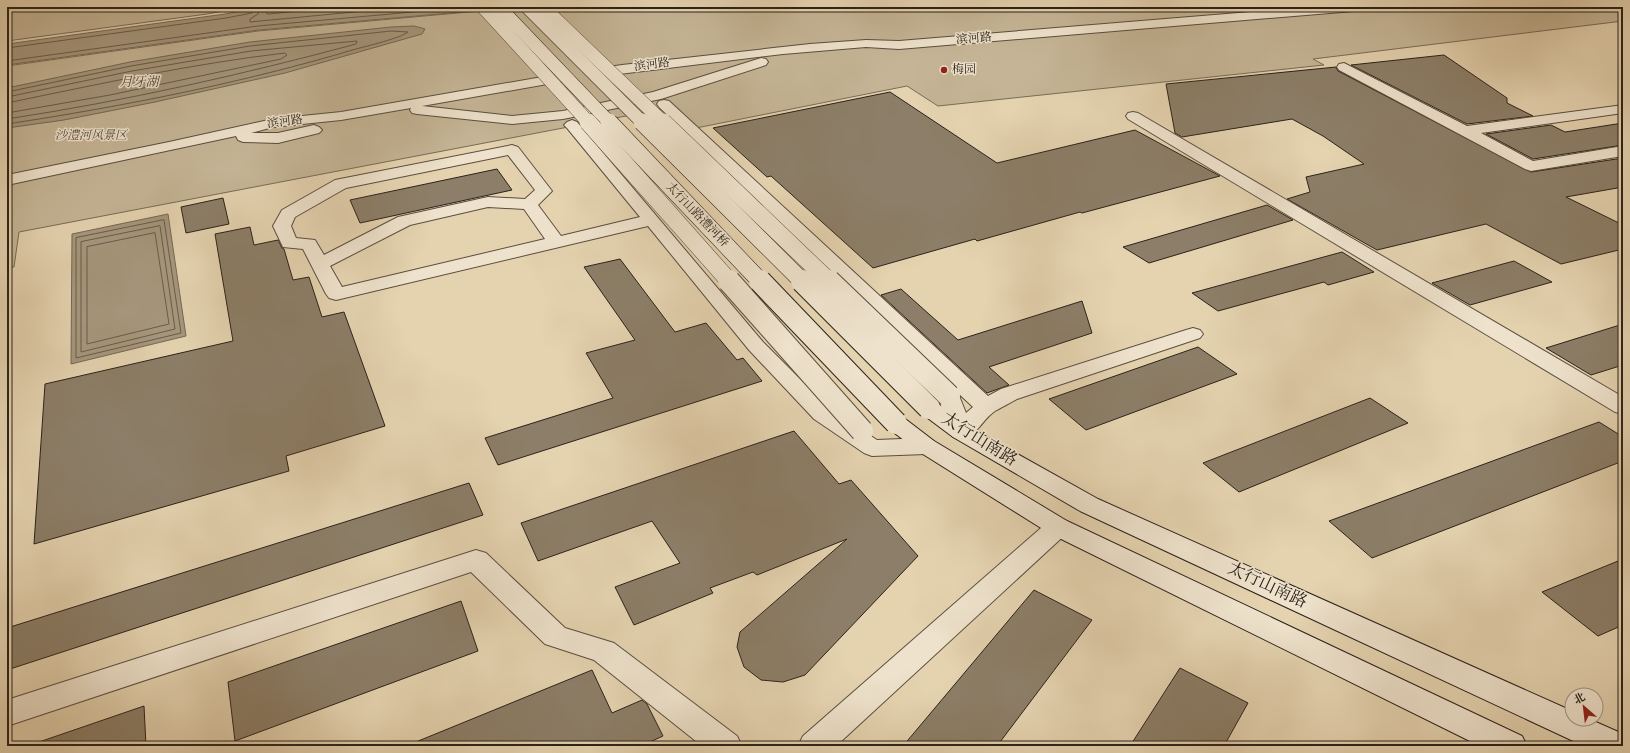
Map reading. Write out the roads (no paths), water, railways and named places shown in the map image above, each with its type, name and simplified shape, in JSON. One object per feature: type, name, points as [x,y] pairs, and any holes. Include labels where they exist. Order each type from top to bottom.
[{"type":"street","name":"太行山路澧河桥","points":[[483,7],[558,78],[896,423],[926,446]]},
{"type":"street","name":"太行山路澧河桥","points":[[499,7],[558,78],[862,430],[926,446]]},
{"type":"street","name":"太行山路澧河桥","points":[[527,7],[602,72]]},
{"type":"street","name":"太行山路澧河桥","points":[[543,7],[602,72],[939,402]]},
{"type":"street","name":"滨河路","points":[[602,72],[799,49],[883,43],[899,45],[1282,9],[1354,7]]},
{"type":"street","points":[[390,107],[512,120],[563,115],[656,96],[799,49]]},
{"type":"street","points":[[1344,67],[1531,166],[1623,151]]},
{"type":"street","points":[[7,180],[169,147],[229,133],[249,138],[278,138],[326,126],[342,116],[558,78]]},
{"type":"street","points":[[664,104],[986,407]]},
{"type":"street","points":[[1465,131],[1623,109]]},
{"type":"street","points":[[1133,116],[1623,407]]},
{"type":"street","points":[[572,125],[756,346],[822,414],[872,448],[926,446],[961,432],[986,407],[1009,394],[1193,334]]},
{"type":"street","points":[[320,264],[404,221],[488,202],[528,204],[544,191],[512,150],[341,184],[288,214],[282,226],[288,243],[309,244],[336,294],[652,220]]},
{"type":"street","points":[[528,204],[556,242]]},
{"type":"street","name":"太行山南路","points":[[939,402],[961,432],[1089,505],[1616,746]]},
{"type":"street","points":[[926,446],[1058,527],[1511,746]]},
{"type":"street","points":[[814,746],[1058,527]]},
{"type":"street","points":[[7,713],[476,560],[555,636],[604,650],[726,746]]},
{"type":"water","points":[[261,7],[518,7],[259,30],[7,65],[7,44],[225,14]]},
{"type":"water","name":"月牙湖","points":[[414,26],[425,29],[422,34],[285,73],[155,102],[64,120],[7,128],[7,88],[130,62],[250,42],[391,27]]},
{"type":"water","points":[[168,214],[186,336],[71,364],[72,234]]},
{"type":"place","name":"梅园","points":[[944,70]]},
{"type":"park label","name":"沙澧河风景区","points":[[91,136]]}]
